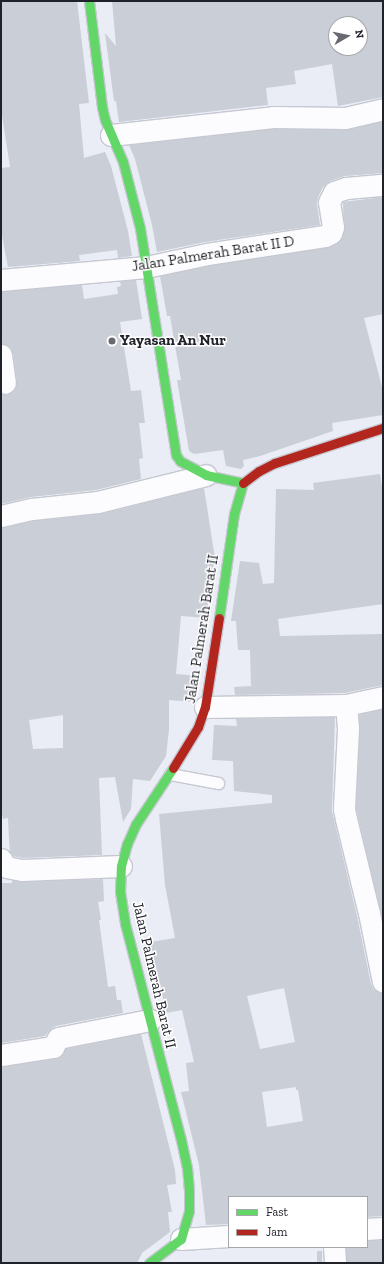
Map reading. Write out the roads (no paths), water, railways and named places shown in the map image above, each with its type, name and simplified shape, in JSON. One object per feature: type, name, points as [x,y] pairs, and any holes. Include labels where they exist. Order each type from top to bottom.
[{"type":"street","points":[[89,1],[102,107],[130,187],[140,228],[176,455],[180,461],[206,475],[243,483],[259,471],[275,463],[383,428]]},
{"type":"street","points":[[111,135],[273,117],[345,118],[383,109]]},
{"type":"street","name":"Jalan Palmerah Barat II D","points":[[1,280],[146,267],[207,254],[325,236],[331,233],[333,227],[329,202],[334,192],[346,188],[383,184]]},
{"type":"street","points":[[1,355],[5,383]]},
{"type":"street","points":[[1,516],[32,509],[98,502],[206,475]]},
{"type":"street","name":"Jalan Palmerah Barat II","points":[[181,1239],[189,1211],[187,1168],[126,923],[120,892],[120,866],[127,844],[136,824],[170,774],[198,727],[205,707],[234,514],[243,483]]},
{"type":"street","points":[[205,707],[346,705],[383,697]]},
{"type":"street","points":[[346,705],[348,737],[344,809],[376,911],[383,982]]},
{"type":"street","points":[[1,859],[6,867],[22,870],[120,866]]},
{"type":"street","points":[[1,1056],[53,1047],[58,1038],[150,1020]]},
{"type":"street","points":[[368,1228],[383,1228]]},
{"type":"street","points":[[149,1263],[181,1239],[228,1236]]},
{"type":"street","points":[[334,1248],[335,1263]]},
{"type":"lane","points":[[170,774],[218,783]]},
{"type":"place","name":"Yayasan An Nur","points":[[112,341]]}]
